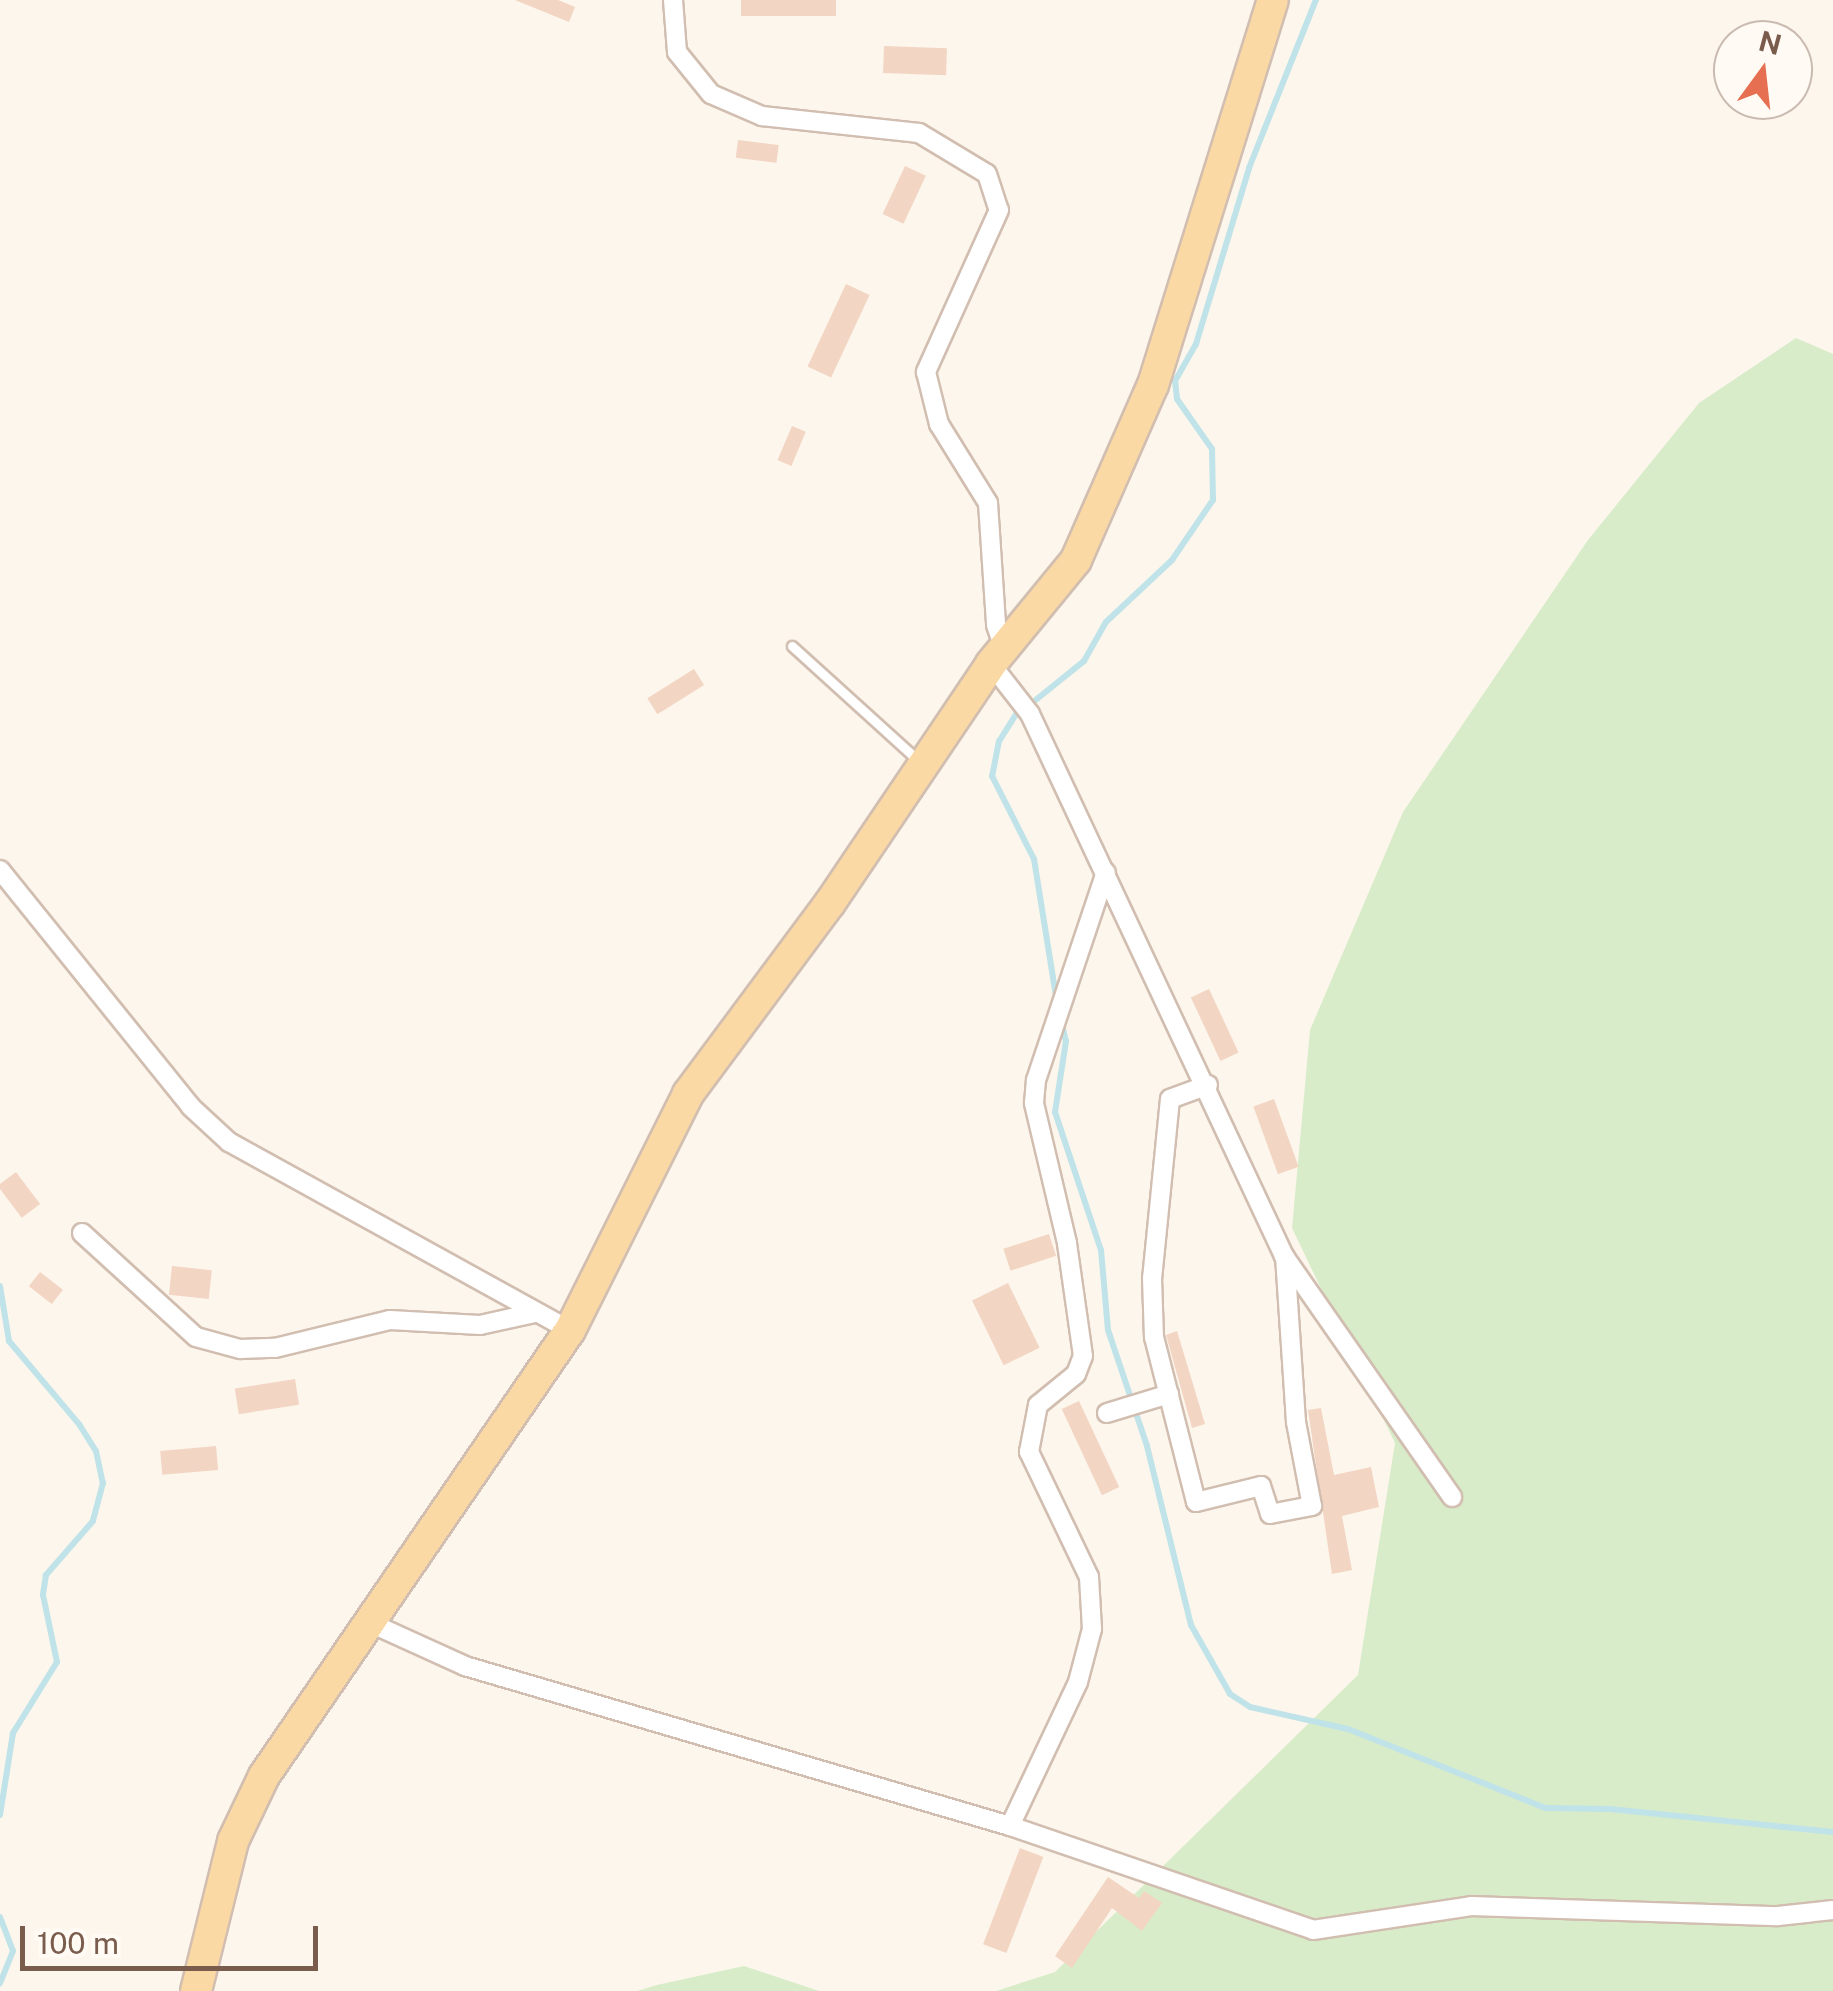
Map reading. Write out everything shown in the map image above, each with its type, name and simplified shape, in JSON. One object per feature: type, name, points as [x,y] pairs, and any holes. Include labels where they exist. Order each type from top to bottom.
[{"type":"main road","points":[[196,1991],[243,1813],[366,1622],[570,1330],[679,1110],[998,656],[1076,560],[1142,415],[1273,0]]},
{"type":"street","points":[[673,0],[677,52],[712,94],[762,116],[920,133],[987,174],[998,210],[926,372],[939,424],[988,503],[998,656],[1030,714],[1208,1085],[1284,1256],[1452,1497]]},
{"type":"street","points":[[0,870],[174,1086],[229,1142],[534,1314],[570,1330]]},
{"type":"street","points":[[1010,1826],[1078,1682],[1092,1629],[1088,1577],[1029,1452],[1038,1406],[1076,1374],[1083,1356],[1068,1243],[1034,1103],[1041,1064],[1106,872]]},
{"type":"street","points":[[1208,1085],[1170,1099],[1152,1278],[1154,1337],[1196,1502],[1262,1486],[1270,1514],[1312,1506],[1296,1422],[1284,1256]]},
{"type":"street","points":[[82,1233],[196,1337],[240,1349],[276,1348],[390,1320],[480,1325],[534,1314]]},
{"type":"street","points":[[1113,1411],[1169,1394]]},
{"type":"street","points":[[366,1622],[465,1666],[1010,1826],[1313,1930],[1470,1906],[1778,1916],[1833,1910]]},
{"type":"lane","points":[[792,646],[923,763]]},
{"type":"green space","points":[[1796,338],[1833,354],[1833,1991],[996,1991],[1055,1972],[1358,1675],[1395,1443],[1292,1228],[1310,1030],[1403,812],[1588,540],[1699,403]]},
{"type":"green space","points":[[744,1966],[819,1991],[637,1991],[657,1985]]},
{"type":"building","points":[[515,0],[558,0],[575,7],[569,22]]},
{"type":"building","points":[[741,0],[836,0],[836,16],[741,16]]},
{"type":"building","points":[[884,46],[947,48],[946,75],[883,73]]},
{"type":"building","points":[[738,140],[779,145],[777,163],[736,158]]},
{"type":"building","points":[[905,166],[926,176],[903,224],[883,214]]},
{"type":"building","points":[[846,284],[870,295],[831,377],[808,366]]},
{"type":"building","points":[[792,426],[806,432],[791,466],[778,460]]},
{"type":"building","points":[[694,669],[704,685],[657,714],[647,698]]},
{"type":"building","points":[[1209,989],[1239,1052],[1220,1061],[1191,997]]},
{"type":"building","points":[[1274,1099],[1299,1167],[1278,1174],[1253,1107]]},
{"type":"building","points":[[16,1172],[40,1204],[22,1218],[0,1189],[0,1184]]},
{"type":"building","points":[[1049,1234],[1056,1256],[1010,1271],[1003,1249]]},
{"type":"building","points":[[172,1266],[212,1270],[209,1299],[169,1295]]},
{"type":"building","points":[[40,1272],[63,1290],[52,1304],[29,1286]]},
{"type":"building","points":[[1008,1283],[1040,1348],[1004,1365],[972,1301]]},
{"type":"building","points":[[1177,1331],[1205,1424],[1192,1428],[1166,1335]]},
{"type":"building","points":[[295,1379],[299,1405],[239,1414],[235,1389]]},
{"type":"building","points":[[1079,1401],[1119,1487],[1102,1495],[1062,1409]]},
{"type":"building","points":[[1321,1408],[1334,1475],[1371,1467],[1379,1507],[1342,1516],[1352,1570],[1332,1574],[1308,1410]]},
{"type":"building","points":[[216,1446],[218,1470],[162,1475],[160,1451]]},
{"type":"building","points":[[1020,1848],[1043,1857],[1006,1953],[983,1944]]},
{"type":"building","points":[[1108,1877],[1139,1898],[1144,1891],[1162,1903],[1142,1931],[1112,1908],[1072,1968],[1055,1956]]},
{"type":"waterway","points":[[1032,703],[1084,661],[1106,622],[1172,560],[1213,500],[1212,449],[1177,399],[1175,381],[1196,344],[1249,168],[1316,0]]},
{"type":"waterway","points":[[1018,711],[999,741],[992,776],[1034,859],[1057,1003]]},
{"type":"waterway","points":[[1061,1020],[1066,1041],[1055,1112],[1101,1250],[1108,1330],[1147,1446],[1191,1625],[1230,1694],[1250,1707],[1348,1729],[1546,1808],[1610,1809],[1833,1832]]},
{"type":"waterway","points":[[0,1286],[9,1341],[79,1424],[96,1451],[103,1483],[93,1521],[46,1575],[43,1595],[57,1662],[13,1733],[0,1815]]},
{"type":"waterway","points":[[0,1917],[13,1951],[0,1983]]}]
